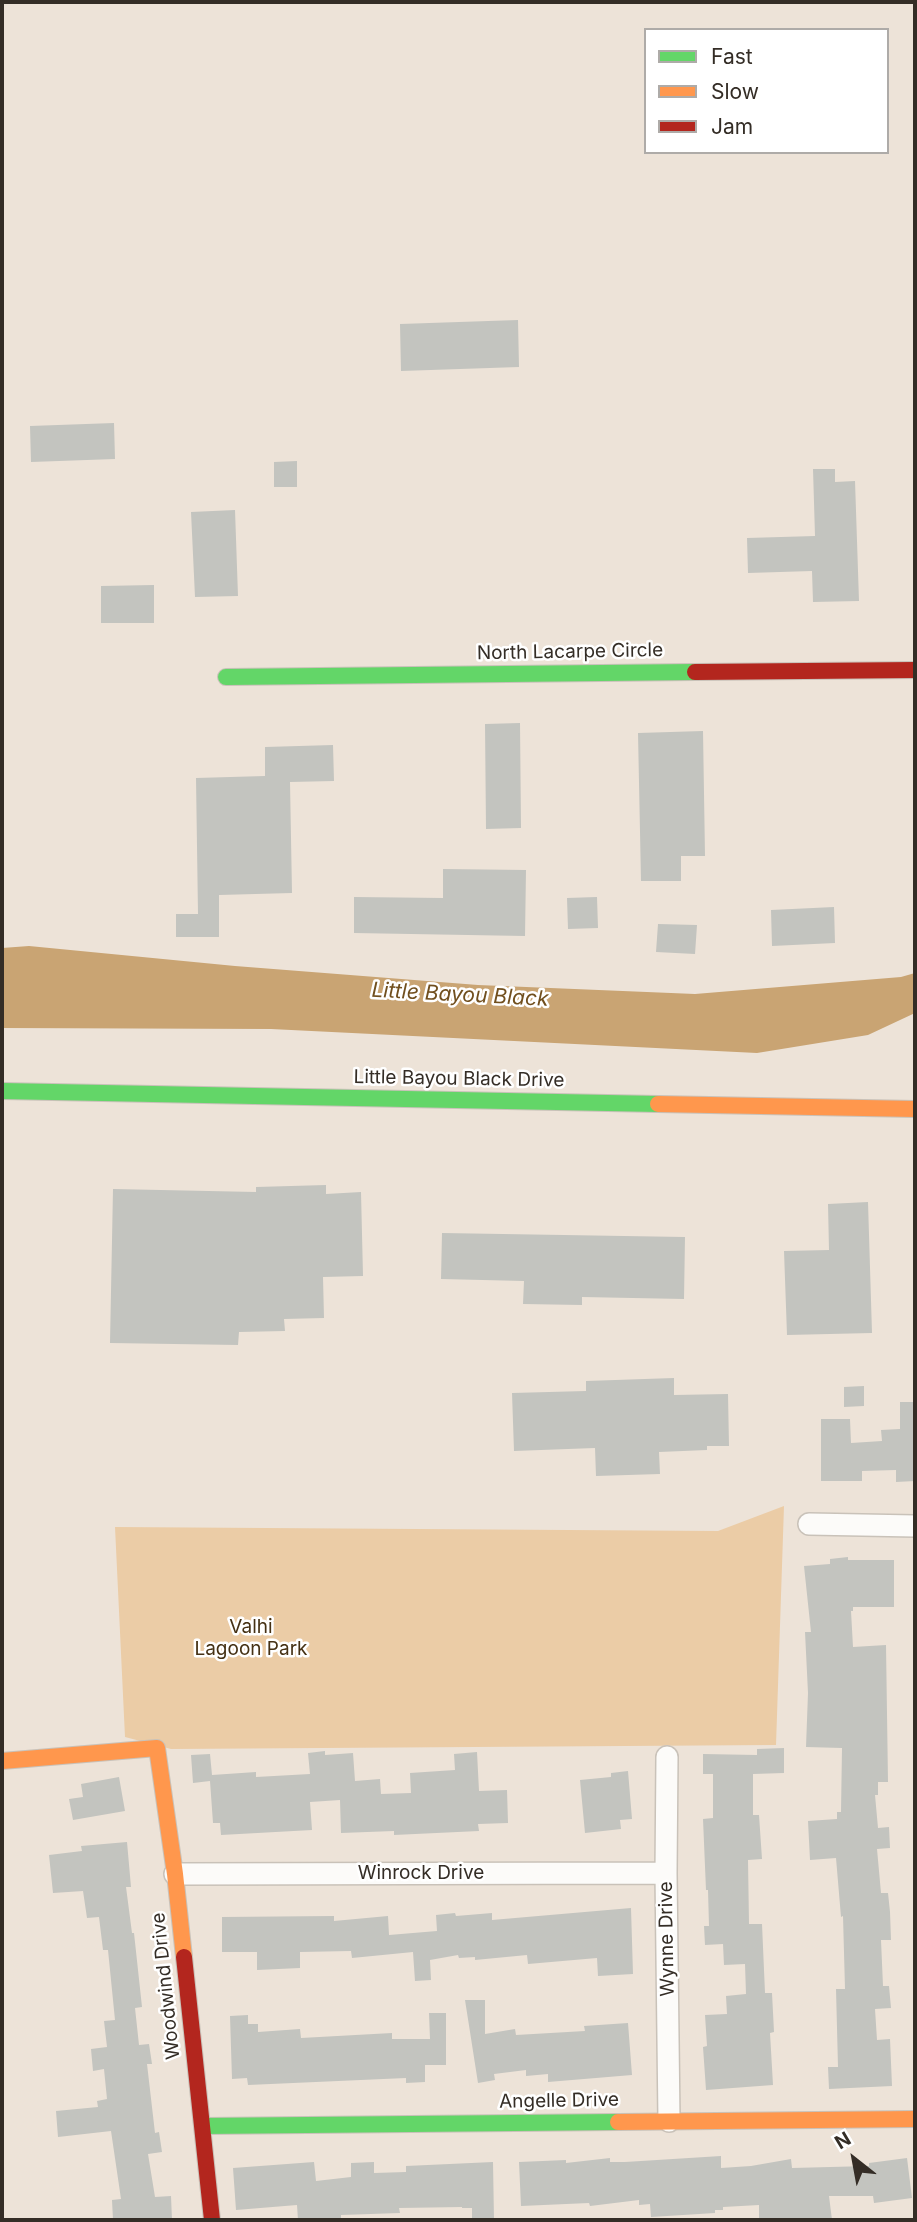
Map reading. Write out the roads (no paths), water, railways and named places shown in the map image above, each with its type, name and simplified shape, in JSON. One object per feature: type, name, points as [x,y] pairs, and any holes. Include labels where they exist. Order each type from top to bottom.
[{"type":"street","name":"North Lacarpe Circle","points":[[226,677],[915,670]]},
{"type":"street","name":"Little Bayou Black Drive","points":[[2,1091],[915,1109]]},
{"type":"street","points":[[809,1524],[915,1526]]},
{"type":"street","name":"Woodwind Drive","points":[[2,1761],[157,1748],[175,1874],[212,2220]]},
{"type":"street","name":"Wynne Drive","points":[[667,1757],[669,2121]]},
{"type":"street","name":"Winrock Drive","points":[[175,1874],[666,1873]]},
{"type":"street","name":"Angelle Drive","points":[[203,2126],[915,2119]]},
{"type":"water","name":"Little Bayou Black","points":[[29,946],[478,985],[695,994],[901,977],[915,973],[915,1013],[868,1035],[757,1053],[271,1029],[2,1028],[2,948]]},
{"type":"park label","name":"Valhi Lagoon Park","points":[[251,1638]]}]
